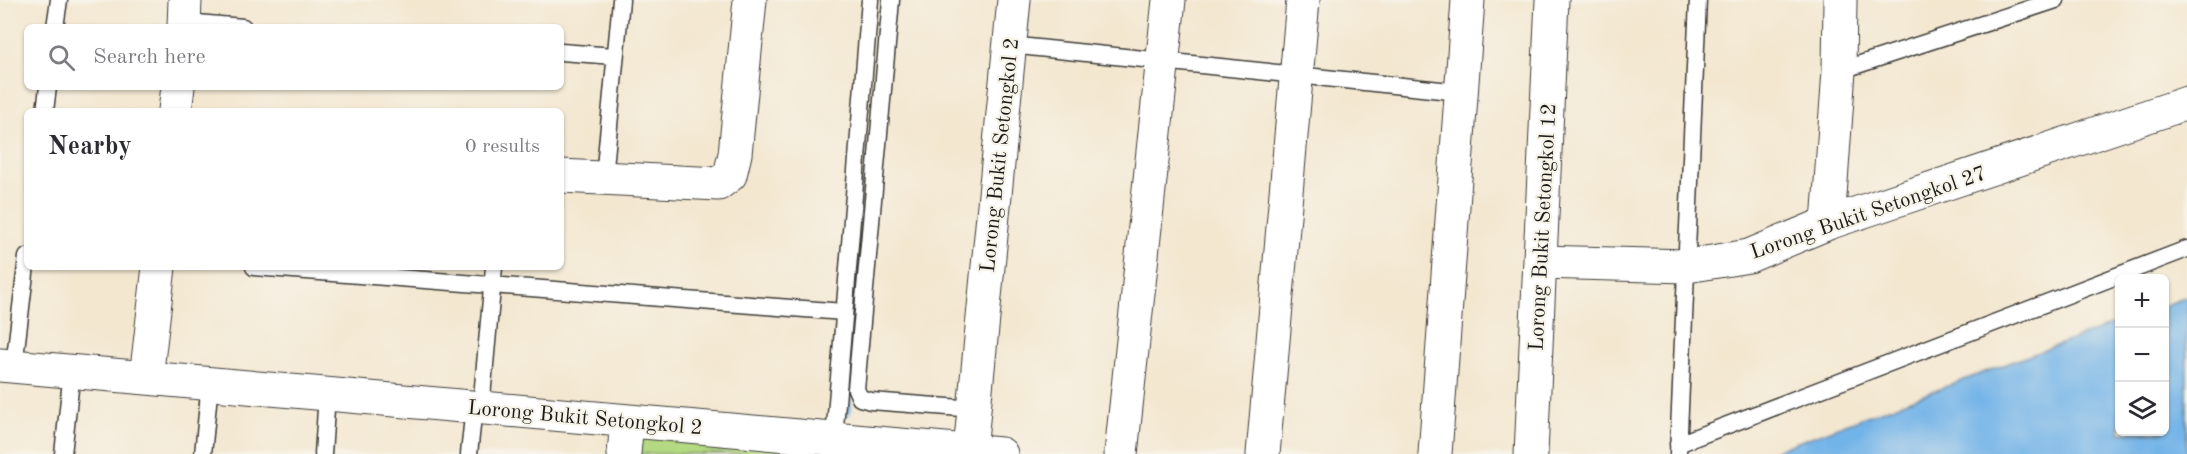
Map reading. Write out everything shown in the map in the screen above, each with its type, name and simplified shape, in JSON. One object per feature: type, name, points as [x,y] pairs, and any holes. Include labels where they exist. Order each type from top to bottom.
[{"type":"street","points":[[564,176],[718,184],[730,175],[735,154],[750,0]]},
{"type":"street","name":"Lorong Bukit Setongkol 2","points":[[7,366],[986,453],[974,409],[1014,0]]},
{"type":"street","points":[[1121,454],[1169,0]]},
{"type":"street","points":[[1263,454],[1303,0]]},
{"type":"street","points":[[1435,454],[1468,0]]},
{"type":"street","name":"Lorong Bukit Setongkol 12","points":[[1531,454],[1552,0]]},
{"type":"street","points":[[1828,223],[1839,71],[1840,0]]},
{"type":"street","points":[[175,108],[178,90]]},
{"type":"street","name":"Lorong Bukit Setongkol 27","points":[[1540,262],[1687,266],[1749,256],[1828,223],[2187,104]]},
{"type":"street","points":[[146,378],[159,270]]},
{"type":"street","points":[[624,454],[627,421]]},
{"type":"lane","points":[[55,24],[58,0]]},
{"type":"lane","points":[[604,178],[621,0]]},
{"type":"lane","points":[[834,439],[870,0]]},
{"type":"lane","points":[[891,0],[856,389],[860,398],[871,401],[974,409]]},
{"type":"lane","points":[[1698,0],[1678,449],[2187,249]]},
{"type":"lane","points":[[1839,71],[2056,0]]},
{"type":"lane","points":[[185,16],[227,24]]},
{"type":"lane","points":[[1009,45],[1460,92]]},
{"type":"lane","points":[[564,52],[614,56]]},
{"type":"lane","points":[[45,108],[48,90]]},
{"type":"lane","points":[[7,366],[25,270]]},
{"type":"lane","points":[[292,270],[844,312]]},
{"type":"lane","points":[[469,454],[477,408],[494,270]]},
{"type":"lane","points":[[63,454],[72,371]]},
{"type":"lane","points":[[203,454],[210,384]]},
{"type":"lane","points":[[323,454],[327,394]]},
{"type":"green space","points":[[632,432],[851,454],[630,454]]},
{"type":"water","points":[[2187,297],[2187,454],[1775,454],[1776,450],[2115,323],[2115,436],[2169,436],[2169,304]]},
{"type":"waterway","points":[[846,412],[849,379]]}]
